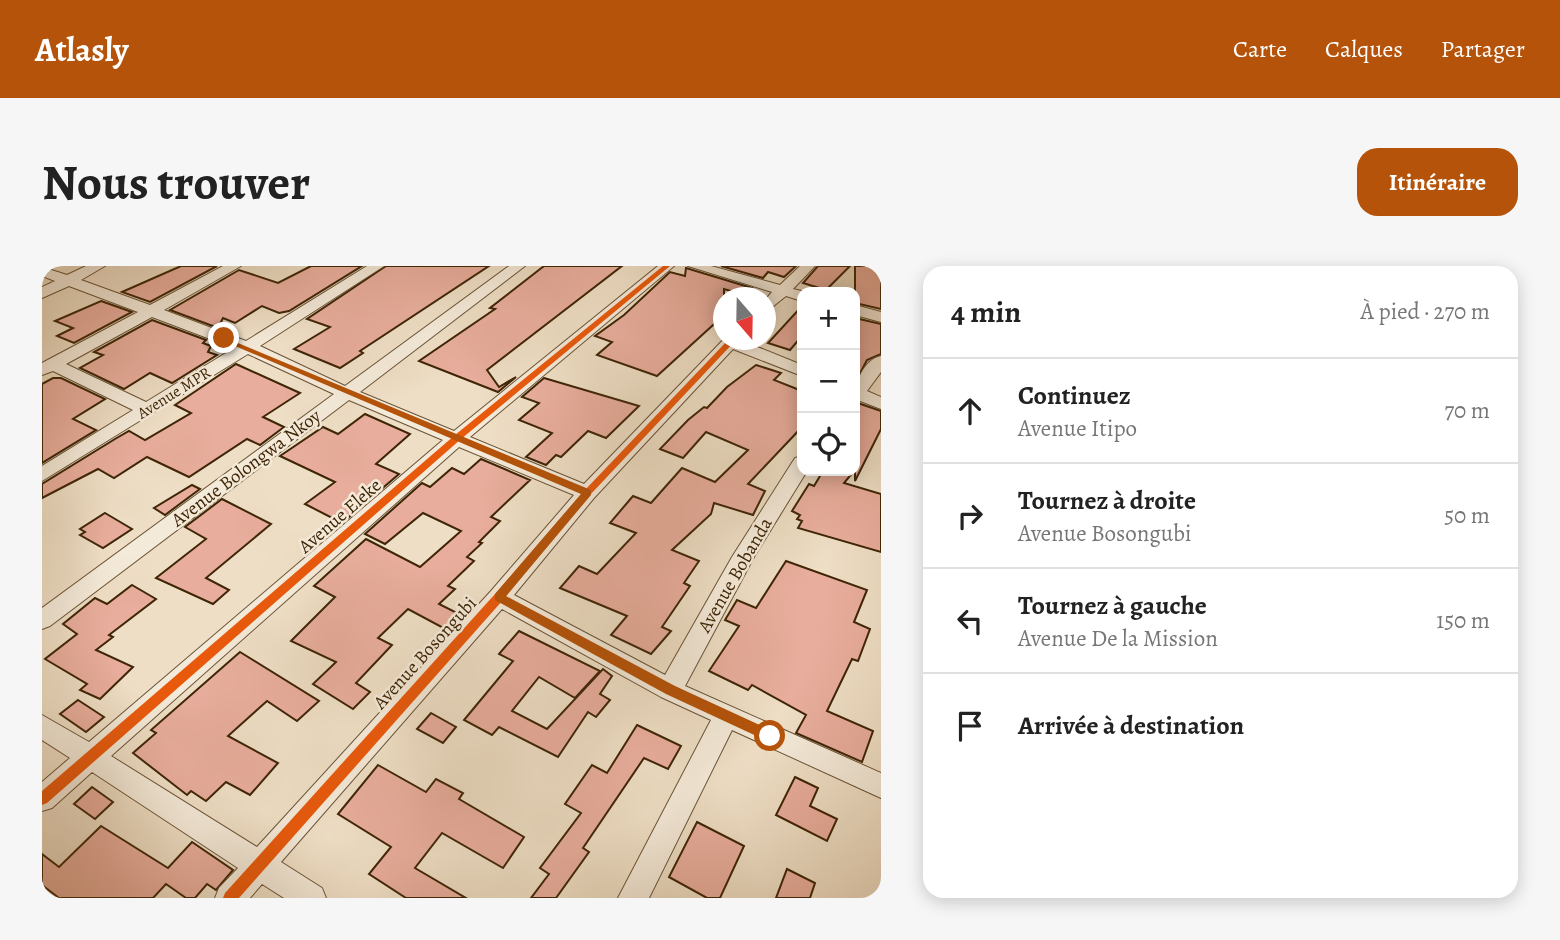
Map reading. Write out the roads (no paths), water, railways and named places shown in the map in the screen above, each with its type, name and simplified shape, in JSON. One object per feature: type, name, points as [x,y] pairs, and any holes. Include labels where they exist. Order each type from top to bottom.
[{"type":"street","points":[[42,293],[98,266]]},
{"type":"street","points":[[48,367],[234,266]]},
{"type":"street","name":"Avenue MPR","points":[[42,475],[377,266]]},
{"type":"street","name":"Avenue Bolongwa Nkoy","points":[[42,620],[518,266]]},
{"type":"street","name":"Avenue Eleke","points":[[42,799],[458,437],[667,266]]},
{"type":"street","points":[[695,266],[797,294]]},
{"type":"street","points":[[776,297],[808,266]]},
{"type":"street","points":[[42,271],[248,347],[347,393],[587,493]]},
{"type":"street","points":[[860,311],[881,317]]},
{"type":"street","name":"Avenue Bosongubi","points":[[230,898],[499,597],[587,493],[722,350]]},
{"type":"street","points":[[752,350],[797,369]]},
{"type":"street","points":[[860,387],[881,361]]},
{"type":"street","points":[[48,367],[147,410]]},
{"type":"street","points":[[860,395],[881,404]]},
{"type":"street","name":"Avenue Bobanda","points":[[670,690],[743,557],[797,470]]},
{"type":"street","points":[[499,597],[670,690],[881,786]]},
{"type":"street","points":[[633,898],[726,716]]},
{"type":"street","points":[[42,726],[312,898]]}]
